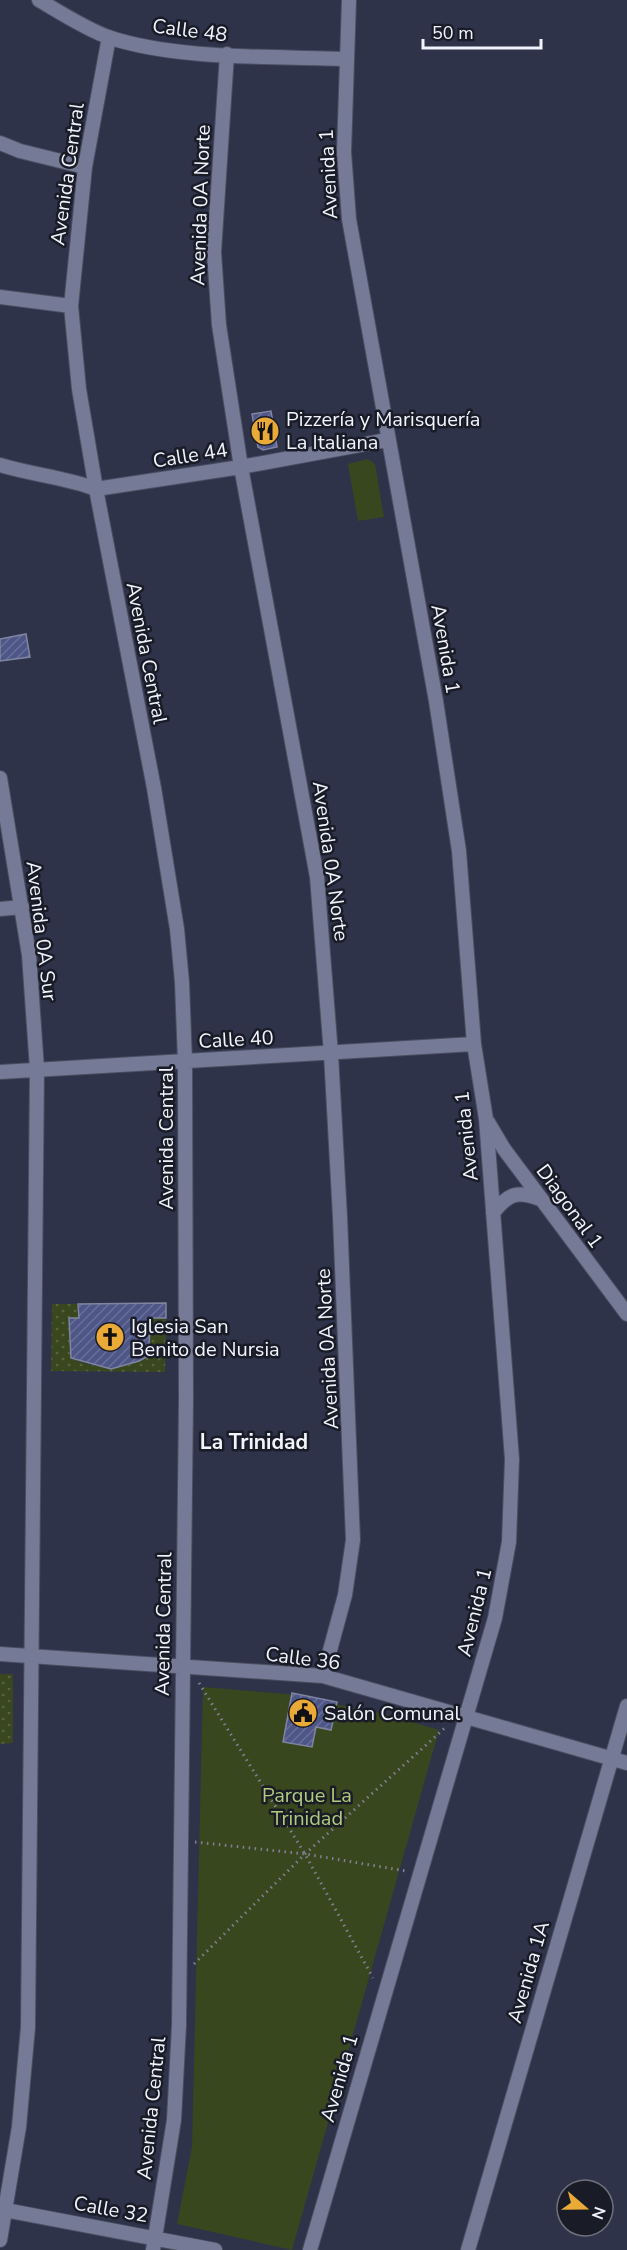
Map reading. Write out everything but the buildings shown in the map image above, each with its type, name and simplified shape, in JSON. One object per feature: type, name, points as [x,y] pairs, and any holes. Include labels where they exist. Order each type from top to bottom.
[{"type":"street","name":"Calle 48","points":[[39,0],[70,19],[109,37],[165,49],[345,59]]},
{"type":"street","name":"Avenida 1","points":[[310,2250],[495,1618],[511,1518],[512,1449],[486,1119],[474,1044],[458,841],[436,701],[387,440],[349,219],[344,152],[345,59],[349,0]]},
{"type":"street","name":"Avenida Central","points":[[109,37],[85,167],[71,306],[79,389],[96,489],[154,788],[177,929],[185,1062],[179,2025],[174,2120],[154,2243]]},
{"type":"street","name":"Avenida 0A Norte","points":[[227,54],[214,252],[215,288],[241,467],[317,877],[331,1054],[343,1275],[353,1540],[345,1595],[323,1677]]},
{"type":"street","points":[[0,143],[20,151],[85,167]]},
{"type":"street","points":[[0,297],[71,306]]},
{"type":"street","name":"Calle 44","points":[[0,465],[27,473],[78,482],[96,489],[241,467],[387,440]]},
{"type":"street","name":"Avenida 0A Sur","points":[[0,778],[29,956],[37,1069],[28,2027],[19,2127],[2,2210],[0,2240]]},
{"type":"street","points":[[0,909],[22,907]]},
{"type":"street","name":"Calle 40","points":[[0,1072],[474,1044]]},
{"type":"street","name":"Diagonal 1","points":[[486,1119],[504,1149],[627,1314]]},
{"type":"street","points":[[493,1213],[513,1193],[520,1192],[540,1198]]},
{"type":"street","name":"Calle 36","points":[[0,1654],[323,1677],[627,1763]]},
{"type":"street","name":"Avenida 1A","points":[[468,2250],[627,1706]]},
{"type":"street","name":"Calle 32","points":[[2,2210],[154,2243],[215,2250]]},
{"type":"path","points":[[199,1683],[305,1854],[375,1981]]},
{"type":"path","points":[[194,1964],[305,1854],[446,1726]]},
{"type":"path","points":[[195,1842],[305,1854],[406,1871]]},
{"type":"green space","points":[[368,459],[375,464],[384,517],[358,521],[348,464]]},
{"type":"green space","points":[[52,1304],[78,1304],[79,1318],[69,1319],[71,1358],[101,1367],[129,1365],[148,1356],[151,1318],[166,1318],[165,1372],[51,1371]]},
{"type":"green space","points":[[0,1674],[13,1674],[13,1743],[0,1744]]},
{"type":"green space","name":"Parque La Trinidad","points":[[203,1687],[287,1694],[384,1714],[439,1730],[292,2250],[177,2224],[192,2147]]},
{"type":"place","name":"Pizzería y Marisquería La Italiana","points":[[265,431]]},
{"type":"place","name":"Iglesia San Benito de Nursia","points":[[110,1337]]},
{"type":"place","name":"Salón Comunal","points":[[303,1713]]},
{"type":"district","name":"La Trinidad","points":[[254,1442]]}]
